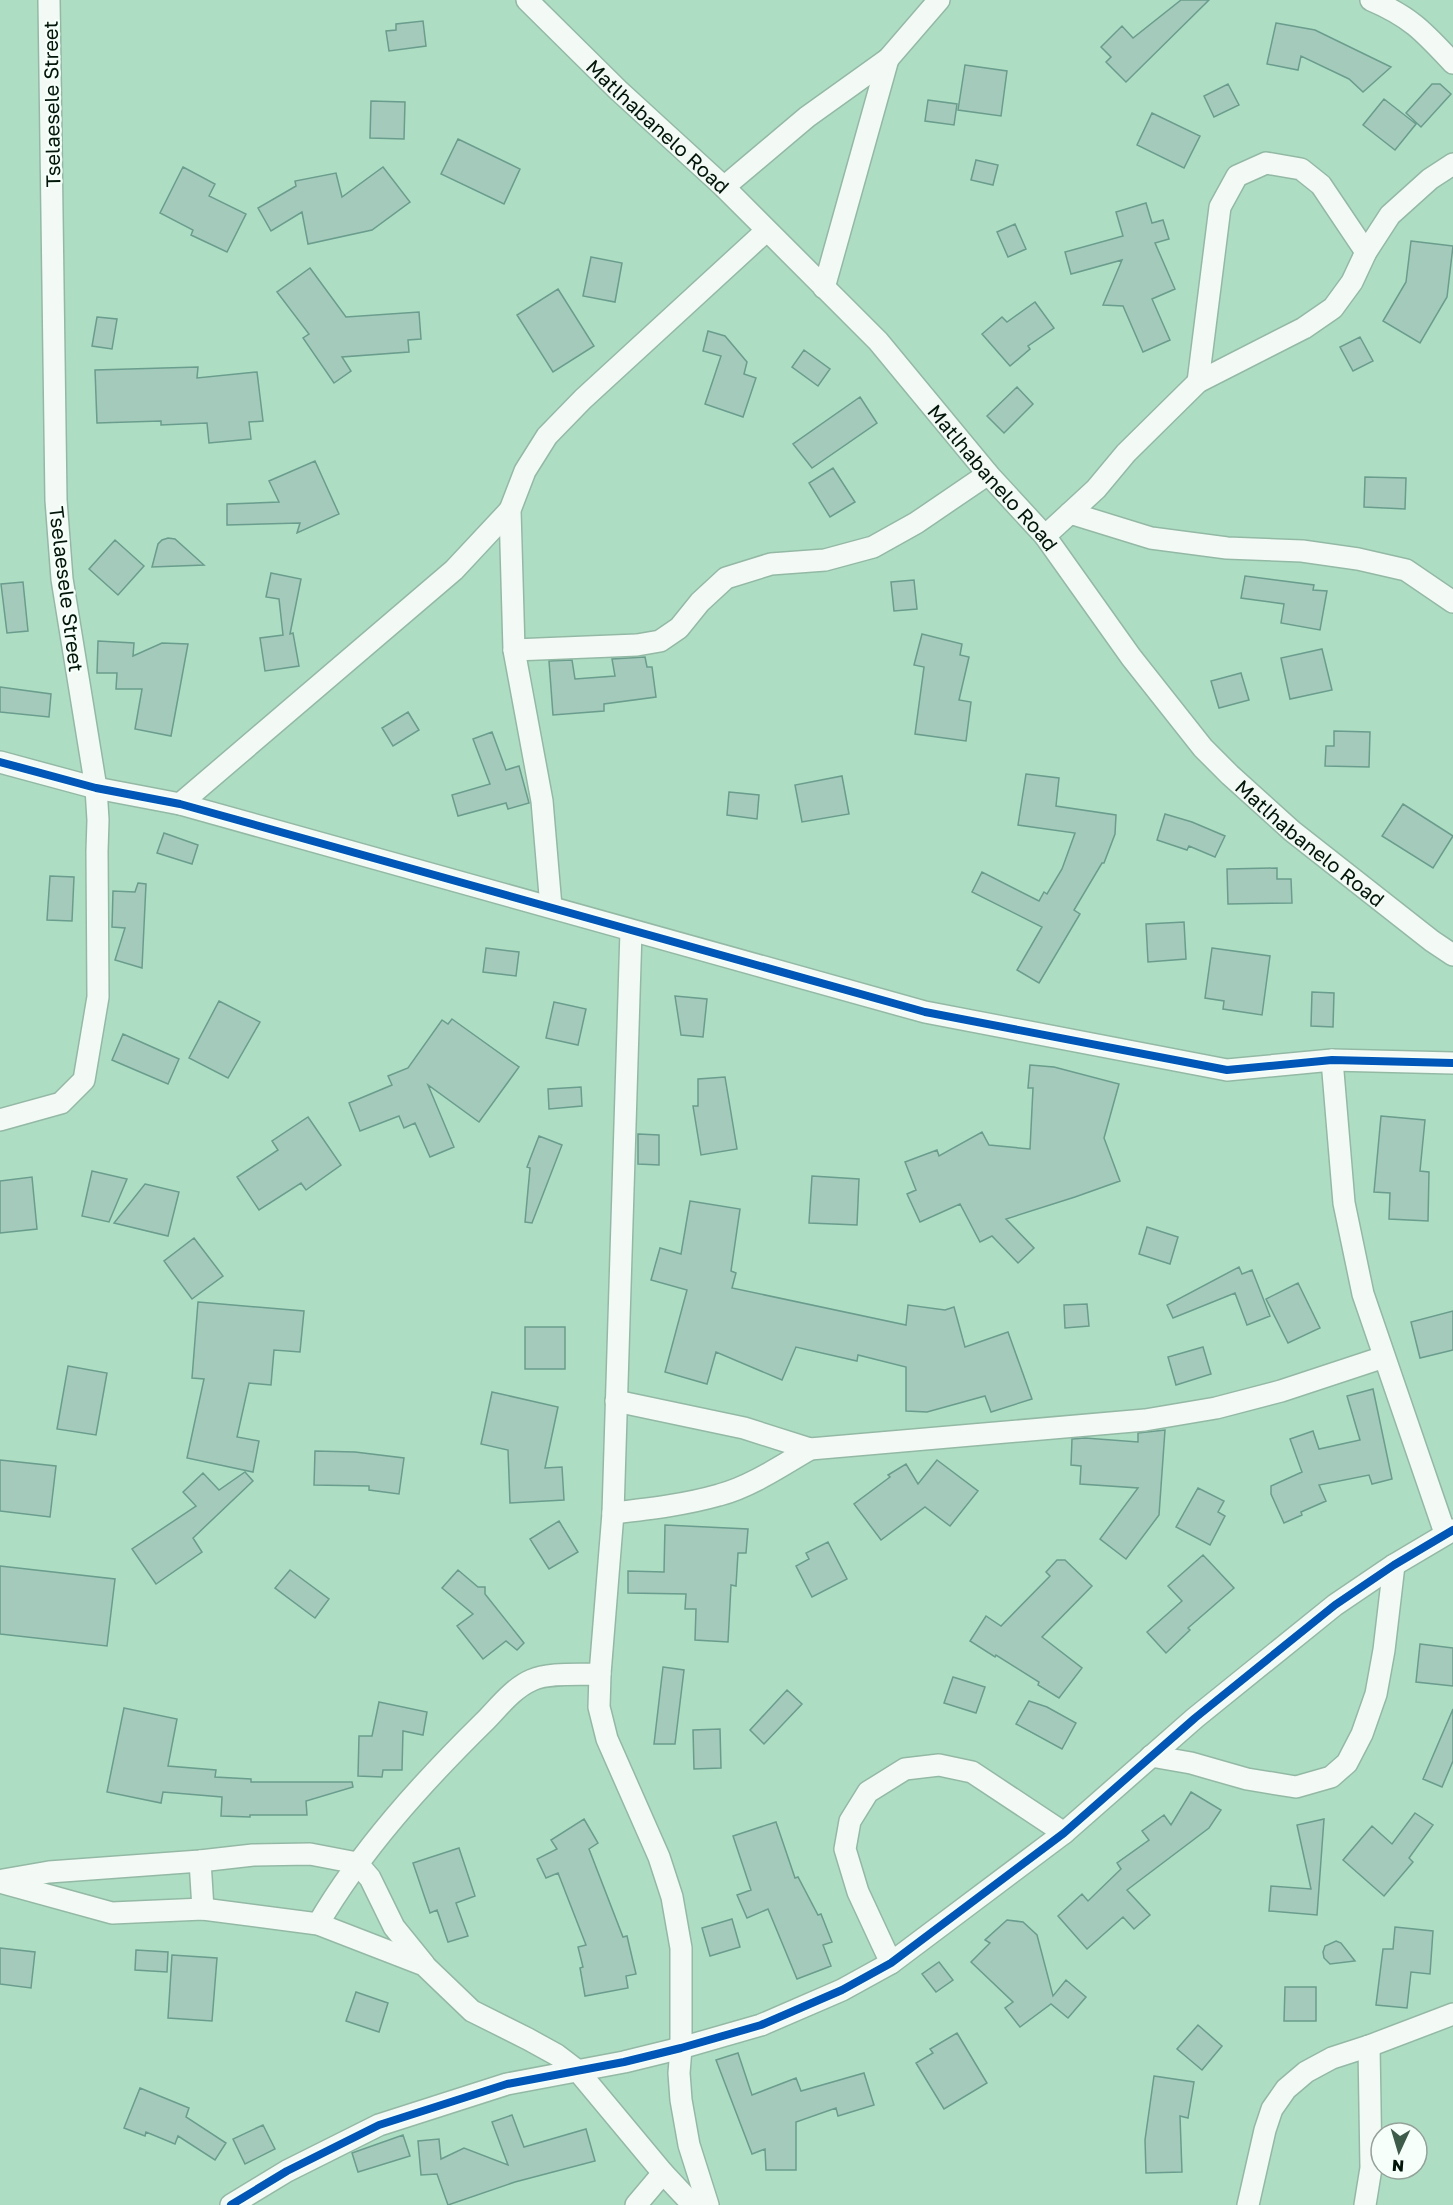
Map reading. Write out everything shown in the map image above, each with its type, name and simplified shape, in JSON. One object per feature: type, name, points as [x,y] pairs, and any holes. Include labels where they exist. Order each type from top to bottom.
[{"type":"street","name":"Tselaesele Street","points":[[0,1120],[61,1103],[84,1080],[98,997],[96,788],[62,579],[56,500],[49,0]]},
{"type":"street","name":"Matlhabanelo Road","points":[[527,0],[618,90],[724,187],[878,341],[988,474],[1045,536],[1131,657],[1203,748],[1292,831],[1453,955]]},
{"type":"street","points":[[724,187],[807,117],[888,59],[939,0]]},
{"type":"street","points":[[1371,0],[1394,9],[1416,25],[1453,63]]},
{"type":"street","points":[[824,288],[888,59]]},
{"type":"street","points":[[1198,382],[1220,207],[1237,176],[1266,163],[1301,169],[1321,185],[1366,252]]},
{"type":"street","points":[[1045,536],[1096,489],[1126,453],[1198,382],[1304,328],[1333,308],[1352,282],[1366,252],[1390,215],[1430,179],[1453,164]]},
{"type":"street","points":[[180,804],[454,570],[510,510],[525,471],[547,436],[583,399],[766,231]]},
{"type":"street","points":[[514,650],[637,645],[660,641],[679,628],[700,602],[726,578],[771,564],[825,560],[873,547],[916,523],[988,474]]},
{"type":"street","points":[[510,510],[514,650],[542,801],[551,907]]},
{"type":"street","points":[[1070,513],[1150,537],[1227,548],[1302,551],[1358,559],[1406,570],[1453,602]]},
{"type":"street","points":[[0,762],[96,788],[180,804],[925,1012],[1227,1070],[1332,1060],[1453,1063]]},
{"type":"street","points":[[631,931],[613,1513],[600,1674],[600,1707],[607,1739],[659,1857],[672,1897],[681,1948],[679,2073],[689,2145],[708,2205]]},
{"type":"street","points":[[231,2205],[287,2171],[379,2125],[507,2084],[681,2048],[761,2025],[843,1990],[891,1963],[1064,1833],[1195,1718],[1335,1605],[1394,1565],[1449,1532],[1362,1294],[1344,1203],[1332,1060]]},
{"type":"street","points":[[616,1401],[744,1428],[810,1449],[1145,1420],[1216,1408],[1270,1394],[1384,1357]]},
{"type":"street","points":[[613,1513],[664,1507],[721,1495],[771,1472],[810,1449]]},
{"type":"street","points":[[1151,1756],[1191,1763],[1247,1779],[1296,1787],[1331,1777],[1347,1763],[1362,1734],[1376,1694],[1384,1650],[1394,1565]]},
{"type":"street","points":[[318,1924],[357,1863],[441,1764],[515,1691],[532,1679],[561,1675],[600,1674]]},
{"type":"street","points":[[891,1963],[858,1892],[845,1849],[850,1821],[868,1792],[905,1769],[939,1765],[972,1772],[1064,1833]]},
{"type":"street","points":[[0,1881],[71,1870],[253,1855],[310,1854],[357,1863],[370,1878],[394,1927],[424,1965],[471,2011],[557,2055],[578,2071],[663,2173],[693,2205]]},
{"type":"street","points":[[200,1861],[203,1908]]},
{"type":"street","points":[[0,1881],[112,1913],[203,1908],[318,1924],[424,1965]]},
{"type":"street","points":[[1248,2205],[1265,2130],[1272,2109],[1286,2089],[1306,2072],[1332,2058],[1453,2014]]},
{"type":"street","points":[[1365,2205],[1371,2168],[1369,2046]]},
{"type":"street","points":[[636,2205],[663,2173]]},
{"type":"building","points":[[1181,0],[1209,0],[1126,82],[1106,62],[1111,57],[1101,47],[1122,26],[1133,38]]},
{"type":"building","points":[[423,21],[426,46],[389,51],[386,31],[396,30],[396,24]]},
{"type":"building","points":[[1276,23],[1315,30],[1391,67],[1363,92],[1349,79],[1301,56],[1298,70],[1267,64]]},
{"type":"building","points":[[965,65],[1007,71],[1001,116],[958,110]]},
{"type":"building","points":[[1228,84],[1239,105],[1214,117],[1204,96]]},
{"type":"building","points":[[1432,84],[1440,84],[1451,94],[1421,127],[1406,113]]},
{"type":"building","points":[[1384,99],[1416,124],[1395,150],[1363,125]]},
{"type":"building","points":[[928,100],[957,104],[954,125],[925,121]]},
{"type":"building","points":[[371,101],[405,102],[404,139],[370,138]]},
{"type":"building","points":[[1152,113],[1200,136],[1184,168],[1137,145]]},
{"type":"building","points":[[458,139],[520,169],[504,204],[441,174]]},
{"type":"building","points":[[976,160],[998,165],[993,185],[971,180]]},
{"type":"building","points":[[183,167],[215,184],[209,196],[246,214],[227,252],[191,235],[193,230],[160,213]]},
{"type":"building","points":[[383,167],[410,202],[372,230],[308,244],[302,212],[271,231],[258,208],[296,186],[295,181],[336,173],[342,197]]},
{"type":"building","points":[[1146,203],[1152,223],[1163,220],[1169,239],[1155,243],[1175,289],[1152,299],[1170,340],[1143,352],[1123,306],[1103,305],[1122,260],[1071,274],[1065,252],[1123,236],[1116,212]]},
{"type":"building","points":[[1015,224],[1026,249],[1008,257],[997,232]]},
{"type":"building","points":[[1411,241],[1453,246],[1447,297],[1420,343],[1383,321],[1406,282]]},
{"type":"building","points":[[591,257],[622,263],[615,302],[583,296]]},
{"type":"building","points":[[310,268],[346,317],[419,312],[421,339],[408,340],[409,352],[342,357],[351,371],[334,383],[303,338],[309,334],[277,292]]},
{"type":"building","points":[[558,289],[594,346],[553,372],[517,315]]},
{"type":"building","points":[[1035,302],[1054,328],[1028,346],[1030,349],[1010,366],[982,334],[1002,317],[1007,322]]},
{"type":"building","points":[[97,317],[117,319],[112,349],[92,346]]},
{"type":"building","points":[[708,331],[725,336],[747,362],[744,374],[756,378],[743,417],[705,404],[721,356],[703,351]]},
{"type":"building","points":[[1360,337],[1373,361],[1353,371],[1340,347]]},
{"type":"building","points":[[804,350],[830,369],[818,386],[792,367]]},
{"type":"building","points":[[198,367],[197,378],[257,372],[263,421],[249,422],[251,439],[209,443],[207,423],[161,425],[161,421],[97,423],[95,370]]},
{"type":"building","points":[[1017,387],[1033,404],[1004,433],[987,416]]},
{"type":"building","points":[[860,397],[877,423],[812,468],[793,444]]},
{"type":"building","points":[[315,461],[339,514],[297,533],[300,523],[227,525],[227,504],[279,502],[269,481]]},
{"type":"building","points":[[833,468],[855,502],[830,517],[809,483]]},
{"type":"building","points":[[1365,477],[1406,478],[1405,509],[1364,507]]},
{"type":"building","points":[[168,538],[175,539],[204,565],[152,567],[158,544]]},
{"type":"building","points":[[115,540],[144,566],[118,595],[89,569]]},
{"type":"building","points":[[271,573],[301,579],[290,634],[293,633],[299,666],[265,671],[260,638],[283,635],[279,599],[266,597]]},
{"type":"building","points":[[1245,576],[1314,585],[1313,590],[1327,591],[1320,630],[1281,623],[1284,604],[1241,598]]},
{"type":"building","points":[[914,580],[917,609],[894,611],[891,582]]},
{"type":"building","points":[[23,582],[28,631],[7,633],[1,584]]},
{"type":"building","points":[[922,634],[962,644],[960,655],[969,657],[959,700],[971,702],[966,741],[915,734],[924,667],[914,665]]},
{"type":"building","points":[[98,641],[134,643],[133,656],[162,643],[188,644],[171,736],[135,729],[142,689],[116,689],[117,673],[97,673]]},
{"type":"building","points":[[1322,649],[1332,690],[1290,699],[1281,658]]},
{"type":"building","points":[[645,657],[647,667],[652,667],[656,697],[604,704],[604,711],[553,715],[549,661],[572,660],[575,679],[615,676],[612,659]]},
{"type":"building","points":[[1241,673],[1249,700],[1219,708],[1211,681]]},
{"type":"building","points":[[0,687],[51,694],[49,717],[0,712]]},
{"type":"building","points":[[408,712],[419,730],[393,746],[382,728]]},
{"type":"building","points":[[1334,731],[1370,732],[1369,767],[1325,766],[1326,746],[1334,746]]},
{"type":"building","points":[[492,732],[506,770],[519,766],[529,803],[508,809],[506,803],[458,816],[452,795],[490,784],[473,739]]},
{"type":"building","points":[[1026,774],[1059,778],[1056,806],[1116,815],[1115,834],[1104,863],[1074,910],[1080,914],[1039,983],[1017,970],[1042,927],[972,892],[982,872],[1039,901],[1044,892],[1047,894],[1062,869],[1075,833],[1018,825]]},
{"type":"building","points":[[842,776],[849,814],[802,822],[795,785]]},
{"type":"building","points":[[729,792],[759,795],[757,819],[727,815]]},
{"type":"building","points":[[1403,804],[1453,836],[1433,868],[1382,836]]},
{"type":"building","points":[[1165,814],[1225,836],[1215,857],[1189,846],[1187,850],[1157,840]]},
{"type":"building","points":[[164,833],[198,845],[192,864],[157,853]]},
{"type":"building","points":[[1277,868],[1277,879],[1291,879],[1292,903],[1228,904],[1227,869]]},
{"type":"building","points":[[50,876],[74,877],[72,921],[47,920]]},
{"type":"building","points":[[138,883],[146,884],[142,968],[115,960],[125,928],[112,927],[113,891],[135,892]]},
{"type":"building","points":[[1184,922],[1186,959],[1148,962],[1146,924]]},
{"type":"building","points":[[486,948],[519,952],[516,976],[483,972]]},
{"type":"building","points":[[1212,948],[1270,956],[1262,1015],[1223,1009],[1224,1001],[1205,998]]},
{"type":"building","points":[[1312,992],[1334,993],[1333,1027],[1311,1026]]},
{"type":"building","points":[[675,996],[707,999],[703,1037],[681,1035]]},
{"type":"building","points":[[219,1001],[260,1022],[228,1078],[189,1058]]},
{"type":"building","points":[[554,1002],[586,1009],[578,1045],[546,1038]]},
{"type":"building","points":[[452,1019],[519,1067],[479,1122],[428,1085],[454,1147],[430,1157],[415,1123],[404,1128],[399,1116],[360,1131],[349,1103],[392,1085],[388,1076],[408,1068],[442,1020],[448,1024]]},
{"type":"building","points":[[123,1034],[179,1059],[168,1084],[112,1060]]},
{"type":"building","points":[[1030,1065],[1054,1067],[1119,1084],[1104,1138],[1120,1181],[1006,1219],[1034,1248],[1018,1263],[992,1236],[980,1242],[960,1204],[920,1222],[907,1194],[916,1190],[905,1162],[937,1150],[939,1156],[982,1132],[989,1145],[1030,1149],[1033,1088],[1028,1088]]},
{"type":"building","points":[[725,1077],[737,1149],[701,1155],[693,1106],[698,1106],[698,1079]]},
{"type":"building","points":[[581,1087],[582,1106],[549,1109],[548,1089]]},
{"type":"building","points":[[1381,1116],[1425,1120],[1420,1171],[1429,1172],[1428,1221],[1389,1219],[1390,1193],[1374,1192]]},
{"type":"building","points":[[308,1117],[341,1165],[306,1190],[301,1183],[259,1210],[237,1177],[278,1150],[272,1141]]},
{"type":"building","points":[[638,1134],[659,1135],[659,1165],[638,1164]]},
{"type":"building","points":[[539,1136],[562,1145],[532,1223],[525,1222],[530,1168],[527,1167]]},
{"type":"building","points":[[92,1171],[127,1179],[109,1222],[82,1216]]},
{"type":"building","points":[[812,1176],[859,1179],[857,1225],[809,1223]]},
{"type":"building","points":[[32,1177],[37,1229],[0,1233],[0,1181]]},
{"type":"building","points":[[145,1184],[179,1192],[168,1236],[114,1223]]},
{"type":"building","points":[[690,1201],[740,1209],[731,1271],[736,1273],[732,1288],[906,1325],[908,1305],[945,1310],[954,1307],[965,1347],[1008,1332],[1032,1399],[991,1412],[985,1396],[927,1412],[906,1411],[906,1367],[858,1355],[857,1361],[796,1347],[782,1380],[716,1352],[707,1384],[665,1372],[687,1290],[651,1280],[660,1248],[681,1254]]},
{"type":"building","points":[[1147,1227],[1178,1237],[1170,1264],[1139,1254]]},
{"type":"building","points":[[194,1238],[223,1276],[192,1299],[164,1261]]},
{"type":"building","points":[[1239,1267],[1242,1274],[1252,1270],[1270,1316],[1247,1325],[1235,1293],[1173,1318],[1167,1305]]},
{"type":"building","points":[[1298,1283],[1320,1328],[1288,1343],[1266,1299]]},
{"type":"building","points":[[198,1302],[304,1311],[300,1352],[274,1350],[271,1385],[249,1383],[237,1437],[259,1441],[253,1472],[187,1458],[204,1379],[192,1378]]},
{"type":"building","points":[[1087,1304],[1089,1326],[1065,1328],[1064,1305]]},
{"type":"building","points":[[1453,1311],[1453,1350],[1420,1358],[1411,1322]]},
{"type":"building","points":[[525,1327],[565,1327],[565,1369],[525,1369]]},
{"type":"building","points":[[1203,1347],[1211,1374],[1176,1385],[1168,1357]]},
{"type":"building","points":[[68,1366],[107,1373],[96,1435],[57,1429]]},
{"type":"building","points":[[1373,1389],[1392,1479],[1372,1484],[1369,1475],[1319,1485],[1326,1501],[1301,1512],[1302,1515],[1284,1523],[1271,1494],[1271,1486],[1302,1472],[1290,1439],[1313,1431],[1319,1449],[1360,1440],[1347,1396]]},
{"type":"building","points":[[492,1392],[558,1407],[545,1468],[562,1467],[564,1500],[510,1503],[508,1450],[481,1444]]},
{"type":"building","points":[[1165,1430],[1159,1515],[1126,1559],[1100,1539],[1138,1488],[1080,1484],[1081,1466],[1071,1465],[1072,1439],[1138,1442],[1138,1433]]},
{"type":"building","points":[[315,1451],[355,1452],[404,1458],[399,1494],[369,1490],[369,1486],[314,1485]]},
{"type":"building","points":[[0,1460],[56,1466],[50,1517],[0,1511]]},
{"type":"building","points":[[937,1460],[978,1491],[950,1526],[925,1507],[881,1540],[854,1504],[890,1477],[888,1475],[906,1464],[918,1484]]},
{"type":"building","points":[[245,1472],[253,1481],[193,1538],[202,1552],[156,1584],[132,1549],[196,1506],[183,1492],[203,1473],[219,1490]]},
{"type":"building","points":[[1198,1488],[1224,1501],[1218,1512],[1225,1516],[1210,1545],[1176,1527]]},
{"type":"building","points":[[559,1521],[578,1552],[549,1569],[530,1539]]},
{"type":"building","points":[[665,1525],[748,1529],[746,1553],[738,1553],[736,1586],[731,1585],[728,1642],[695,1640],[696,1609],[685,1609],[686,1594],[628,1593],[628,1571],[664,1572]]},
{"type":"building","points":[[828,1542],[847,1579],[812,1597],[796,1566],[809,1559],[806,1553]]},
{"type":"building","points":[[1203,1555],[1234,1588],[1188,1628],[1190,1630],[1166,1653],[1147,1632],[1182,1601],[1168,1586]]},
{"type":"building","points":[[1057,1560],[1065,1560],[1092,1586],[1042,1637],[1082,1668],[1059,1698],[1038,1685],[1039,1682],[970,1641],[986,1616],[1001,1626],[1050,1576],[1046,1572]]},
{"type":"building","points":[[0,1566],[115,1579],[107,1646],[0,1634]]},
{"type":"building","points":[[290,1570],[329,1599],[315,1618],[275,1588]]},
{"type":"building","points":[[458,1570],[478,1587],[485,1587],[485,1594],[524,1643],[517,1650],[506,1641],[483,1659],[457,1626],[473,1614],[442,1588]]},
{"type":"building","points":[[1420,1644],[1453,1648],[1453,1686],[1416,1682]]},
{"type":"building","points":[[663,1667],[684,1670],[675,1744],[654,1744]]},
{"type":"building","points":[[953,1677],[985,1687],[976,1713],[944,1703]]},
{"type":"building","points":[[787,1690],[802,1704],[764,1744],[750,1730]]},
{"type":"building","points":[[1029,1701],[1047,1707],[1076,1723],[1062,1749],[1016,1724]]},
{"type":"building","points":[[379,1702],[427,1712],[423,1735],[403,1731],[402,1770],[383,1770],[382,1777],[358,1776],[359,1736],[372,1736]]},
{"type":"building","points":[[124,1708],[177,1719],[168,1766],[216,1770],[215,1777],[251,1779],[251,1782],[352,1782],[353,1787],[306,1801],[307,1815],[250,1815],[250,1817],[221,1816],[222,1797],[163,1792],[161,1803],[107,1792]]},
{"type":"building","points":[[1453,1709],[1453,1761],[1442,1787],[1423,1779]]},
{"type":"building","points":[[720,1729],[721,1768],[694,1769],[693,1730]]},
{"type":"building","points":[[1191,1792],[1221,1810],[1209,1828],[1127,1890],[1150,1915],[1134,1929],[1123,1917],[1087,1949],[1058,1916],[1082,1894],[1088,1901],[1121,1869],[1117,1863],[1149,1840],[1142,1831],[1164,1815],[1171,1825]]},
{"type":"building","points":[[1415,1813],[1433,1825],[1409,1858],[1413,1862],[1384,1896],[1343,1860],[1372,1826],[1392,1844]]},
{"type":"building","points":[[584,1819],[598,1843],[589,1849],[623,1937],[627,1936],[636,1974],[626,1976],[628,1988],[585,1996],[580,1968],[583,1967],[578,1947],[586,1945],[558,1873],[546,1878],[537,1859],[557,1849],[551,1840]]},
{"type":"building","points":[[1324,1819],[1317,1915],[1269,1911],[1271,1886],[1311,1889],[1297,1825]]},
{"type":"building","points":[[776,1822],[795,1878],[798,1877],[818,1915],[821,1914],[832,1942],[823,1945],[831,1966],[797,1979],[768,1909],[747,1918],[737,1895],[751,1890],[733,1836]]},
{"type":"building","points":[[459,1848],[475,1896],[456,1903],[468,1936],[448,1942],[437,1910],[430,1913],[413,1863]]},
{"type":"building","points":[[732,1919],[740,1947],[710,1956],[702,1928]]},
{"type":"building","points":[[1007,1920],[1023,1922],[1037,1935],[1053,1996],[1066,1980],[1086,1997],[1068,2018],[1051,2004],[1020,2027],[1005,2008],[1013,2002],[971,1962],[990,1943],[985,1940]]},
{"type":"building","points":[[1395,1927],[1433,1931],[1430,1974],[1411,1972],[1407,2008],[1376,2005],[1383,1949],[1393,1949]]},
{"type":"building","points":[[1336,1941],[1341,1943],[1355,1961],[1330,1964],[1324,1958],[1325,1946]]},
{"type":"building","points":[[0,1948],[35,1952],[31,1988],[0,1984]]},
{"type":"building","points":[[136,1950],[168,1952],[167,1972],[135,1970]]},
{"type":"building","points":[[172,1955],[217,1958],[212,2021],[168,2018]]},
{"type":"building","points":[[939,1962],[953,1980],[936,1992],[922,1974]]},
{"type":"building","points":[[1285,1987],[1316,1987],[1316,2021],[1284,2021]]},
{"type":"building","points":[[356,1992],[388,2003],[379,2032],[346,2021]]},
{"type":"building","points":[[1198,2025],[1222,2046],[1202,2070],[1177,2049]]},
{"type":"building","points":[[957,2033],[987,2083],[944,2109],[916,2063],[933,2053],[930,2049]]},
{"type":"building","points":[[738,2053],[752,2095],[796,2078],[801,2091],[864,2073],[874,2105],[838,2116],[836,2108],[796,2122],[796,2170],[766,2170],[765,2149],[752,2154],[716,2060]]},
{"type":"building","points":[[1154,2076],[1194,2082],[1188,2118],[1180,2116],[1182,2172],[1146,2173],[1145,2140]]},
{"type":"building","points":[[140,2088],[189,2108],[186,2117],[226,2143],[215,2160],[178,2136],[175,2144],[146,2132],[145,2136],[124,2128]]},
{"type":"building","points":[[512,2115],[524,2147],[586,2129],[595,2161],[515,2182],[448,2205],[437,2174],[421,2175],[418,2141],[439,2139],[441,2159],[464,2148],[508,2165],[492,2122]]},
{"type":"building","points":[[263,2125],[275,2149],[245,2164],[233,2139]]},
{"type":"building","points":[[403,2135],[410,2156],[358,2172],[352,2153]]},
{"type":"cycle path","points":[[0,762],[96,788],[180,804],[925,1012],[1227,1070],[1332,1060],[1453,1063]]},
{"type":"cycle path","points":[[231,2205],[287,2171],[379,2125],[507,2084],[624,2062],[761,2025],[842,1990],[891,1963],[1064,1833],[1195,1718],[1335,1605],[1394,1565],[1453,1530]]}]
